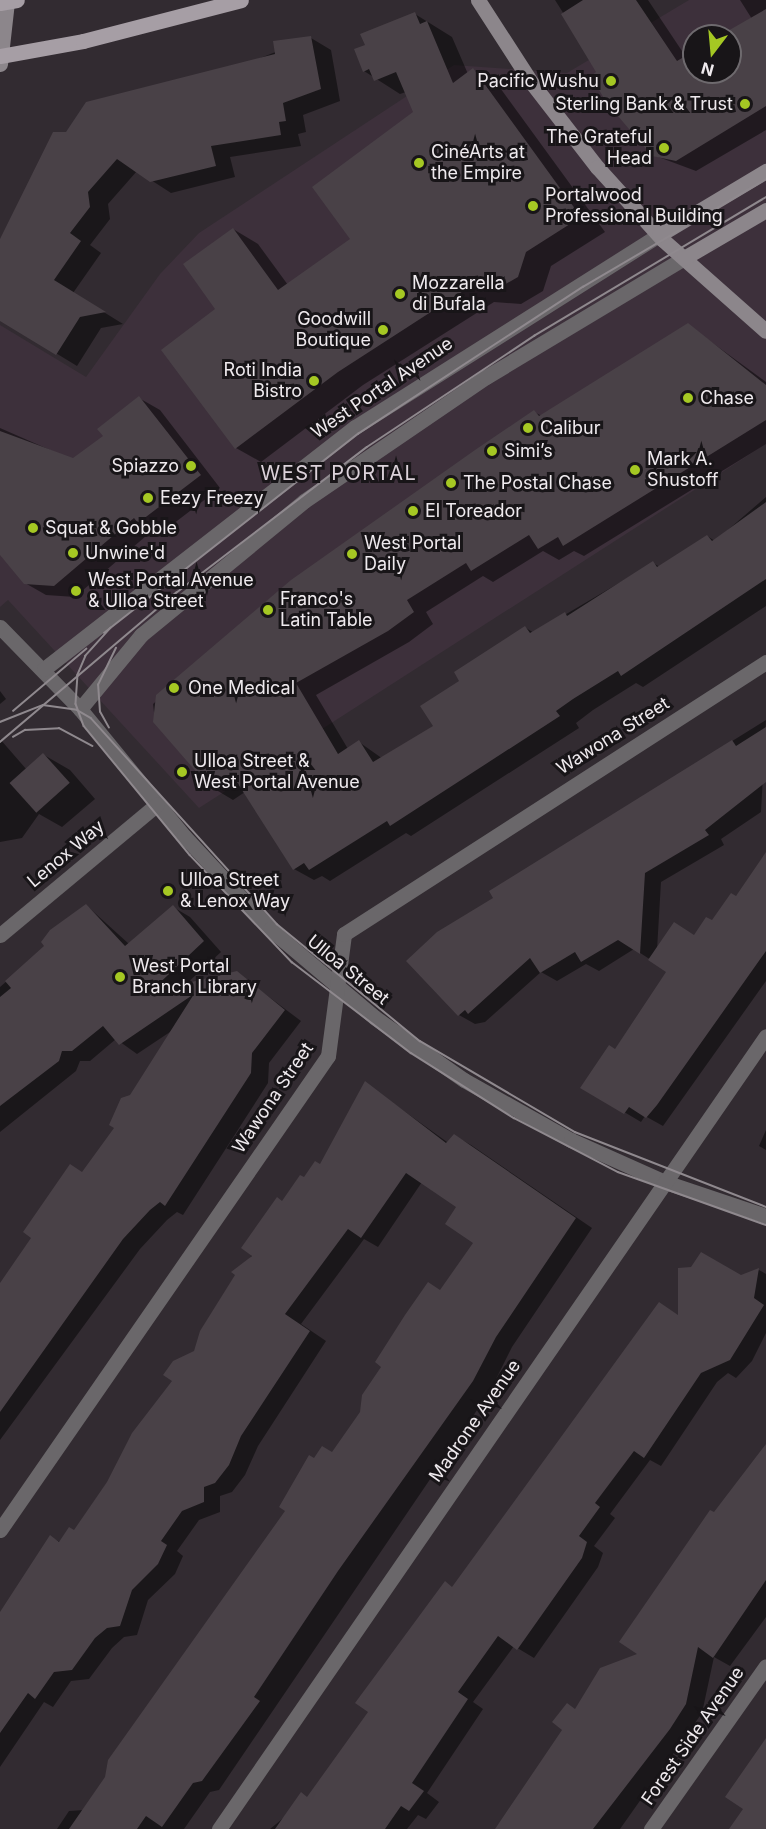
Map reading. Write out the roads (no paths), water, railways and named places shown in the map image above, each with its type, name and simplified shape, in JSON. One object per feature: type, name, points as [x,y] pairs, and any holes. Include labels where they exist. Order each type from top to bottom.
[{"type":"main road","points":[[1,59],[83,41],[241,0]]},
{"type":"street","points":[[478,0],[566,129],[659,235],[766,331]]},
{"type":"street","points":[[1,59],[8,2]]},
{"type":"street","name":"West Portal Avenue","points":[[44,669],[355,427],[659,235],[766,171]]},
{"type":"street","points":[[80,709],[141,635],[304,501],[486,376],[766,210]]},
{"type":"street","name":"Ulloa Street","points":[[0,627],[44,669],[80,709],[157,804],[270,929],[339,988],[464,1080],[571,1140],[665,1182],[766,1216]]},
{"type":"street","name":"Wawona Street","points":[[0,1530],[328,1056],[339,988],[344,934],[363,919],[766,662]]},
{"type":"street","name":"Lenox Way","points":[[0,934],[157,804]]},
{"type":"street","name":"Madrone Avenue","points":[[219,1829],[766,1036]]},
{"type":"street","name":"Forest Side Avenue","points":[[651,1829],[766,1666]]},
{"type":"tram line","points":[[104,633],[358,434],[583,287],[766,179]]},
{"type":"tram line","points":[[0,742],[176,593],[367,447],[534,336],[766,197]]},
{"type":"tram line","points":[[111,628],[86,656],[78,675],[76,704],[84,726],[190,855],[292,962],[411,1053],[514,1118],[618,1172],[766,1225]]},
{"type":"tram line","points":[[109,728],[100,712],[98,685],[116,648]]},
{"type":"tram line","points":[[13,711],[86,649]]},
{"type":"tram line","points":[[0,722],[43,705],[77,710],[91,718],[277,924],[420,1041],[575,1132],[766,1207]]},
{"type":"tram line","points":[[13,737],[25,730],[59,728],[93,746]]},
{"type":"place","name":"Pacific Wushu","points":[[611,81]]},
{"type":"place","name":"Sterling Bank & Trust","points":[[745,104]]},
{"type":"place","name":"The Grateful Head","points":[[664,148]]},
{"type":"place","name":"CinéArts at the Empire","points":[[419,163]]},
{"type":"place","name":"Portalwood Professional Building","points":[[533,206]]},
{"type":"place","name":"Mozzarella di Bufala","points":[[400,294]]},
{"type":"place","name":"Goodwill Boutique","points":[[383,330]]},
{"type":"place","name":"Roti India Bistro","points":[[314,381]]},
{"type":"place","name":"Chase","points":[[688,398]]},
{"type":"place","name":"Calibur","points":[[528,428]]},
{"type":"place","name":"Simi’s","points":[[492,451]]},
{"type":"place","name":"Spiazzo","points":[[191,466]]},
{"type":"place","name":"Mark A. Shustoff","points":[[635,470]]},
{"type":"place","name":"The Postal Chase","points":[[451,483]]},
{"type":"place","name":"Eezy Freezy","points":[[148,498]]},
{"type":"place","name":"El Toreador","points":[[413,511]]},
{"type":"place","name":"Squat & Gobble","points":[[33,528]]},
{"type":"place","name":"Unwine'd","points":[[73,553]]},
{"type":"place","name":"West Portal Daily","points":[[352,554]]},
{"type":"place","name":"West Portal Avenue & Ulloa Street","points":[[76,591]]},
{"type":"place","name":"Franco's Latin Table","points":[[268,610]]},
{"type":"place","name":"One Medical","points":[[174,688]]},
{"type":"place","name":"Ulloa Street & West Portal Avenue","points":[[182,772]]},
{"type":"place","name":"Ulloa Street & Lenox Way","points":[[168,891]]},
{"type":"place","name":"West Portal Branch Library","points":[[120,977]]},
{"type":"district","name":"WEST PORTAL","points":[[339,473]]}]
